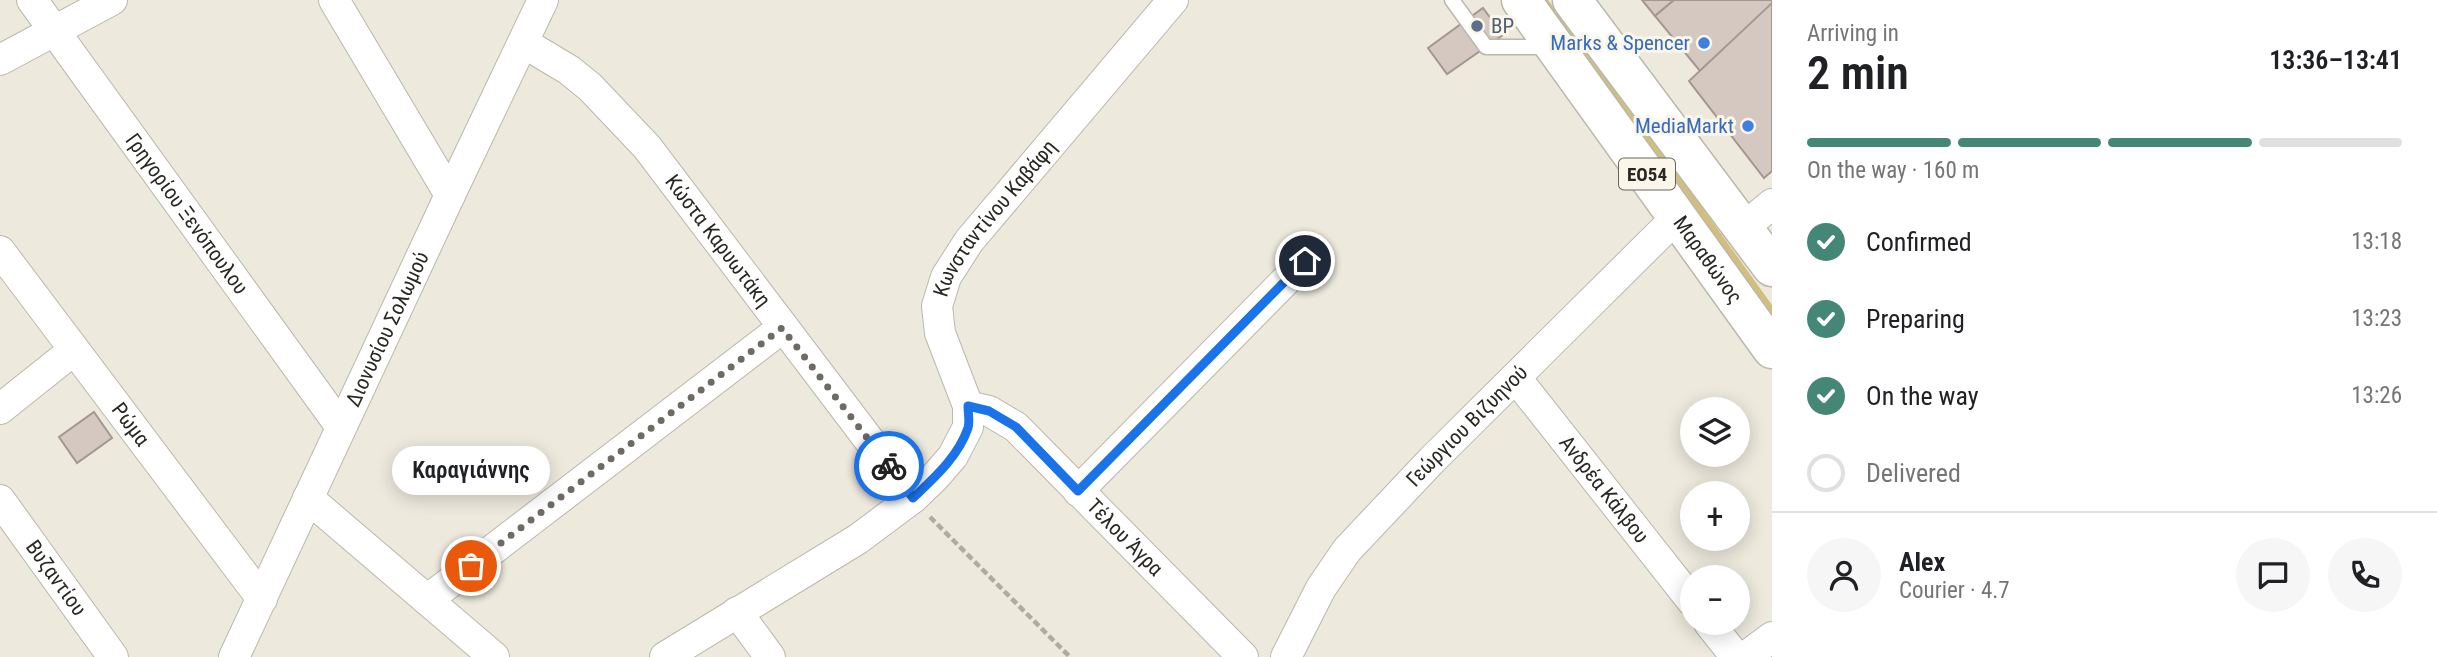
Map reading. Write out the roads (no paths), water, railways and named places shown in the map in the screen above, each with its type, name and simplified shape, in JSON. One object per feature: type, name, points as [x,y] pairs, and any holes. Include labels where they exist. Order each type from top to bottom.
[{"type":"main road","name":"Μαραθώνος","points":[[1521,0],[1772,349]]},
{"type":"main road","name":"ΕΟ54","points":[[1573,0],[1772,267]]},
{"type":"street","name":"Γρηγορίου Ξενόπουλου","points":[[32,0],[341,427]]},
{"type":"street","points":[[0,60],[112,0]]},
{"type":"street","points":[[334,0],[450,195]]},
{"type":"street","name":"Διονυσίου Σολωμού","points":[[234,657],[543,0]]},
{"type":"street","name":"Κωνσταντίνου Καβάφη","points":[[968,406],[940,333],[937,306],[946,277],[969,241],[1173,0]]},
{"type":"street","name":"Κώστα Καρυωτάκη","points":[[524,43],[569,70],[647,147],[913,498]]},
{"type":"street","points":[[1743,228],[1772,204]]},
{"type":"street","name":"Γεώργιου Βιζυηνού","points":[[1286,657],[1321,588],[1347,550],[1432,460],[1677,217]]},
{"type":"street","name":"Ρώμα","points":[[0,251],[262,599]]},
{"type":"street","points":[[1078,491],[1305,261]]},
{"type":"street","points":[[427,600],[782,328]]},
{"type":"street","points":[[0,409],[74,350]]},
{"type":"street","name":"Ανδρέα Κάλβου","points":[[1516,378],[1680,586]]},
{"type":"street","points":[[664,657],[858,539],[913,498],[953,456],[968,427],[968,406]]},
{"type":"street","name":"Τέλου Άγρα","points":[[968,406],[989,411],[1016,427],[1243,657]]},
{"type":"street","points":[[308,498],[494,657]]},
{"type":"street","name":"Βυζαντίου","points":[[0,500],[113,657]]},
{"type":"street","points":[[737,612],[770,657]]},
{"type":"street","points":[[1719,635],[1736,657]]},
{"type":"street","points":[[1745,657],[1772,637]]},
{"type":"lane","points":[[1452,0],[1486,47],[1555,47]]},
{"type":"place","name":"BP","points":[[1477,26]]},
{"type":"place","name":"Marks & Spencer","points":[[1704,43]]},
{"type":"place","name":"MediaMarkt","points":[[1748,126]]},
{"type":"place","name":"Καραγιάννης","points":[[471,566]]}]
